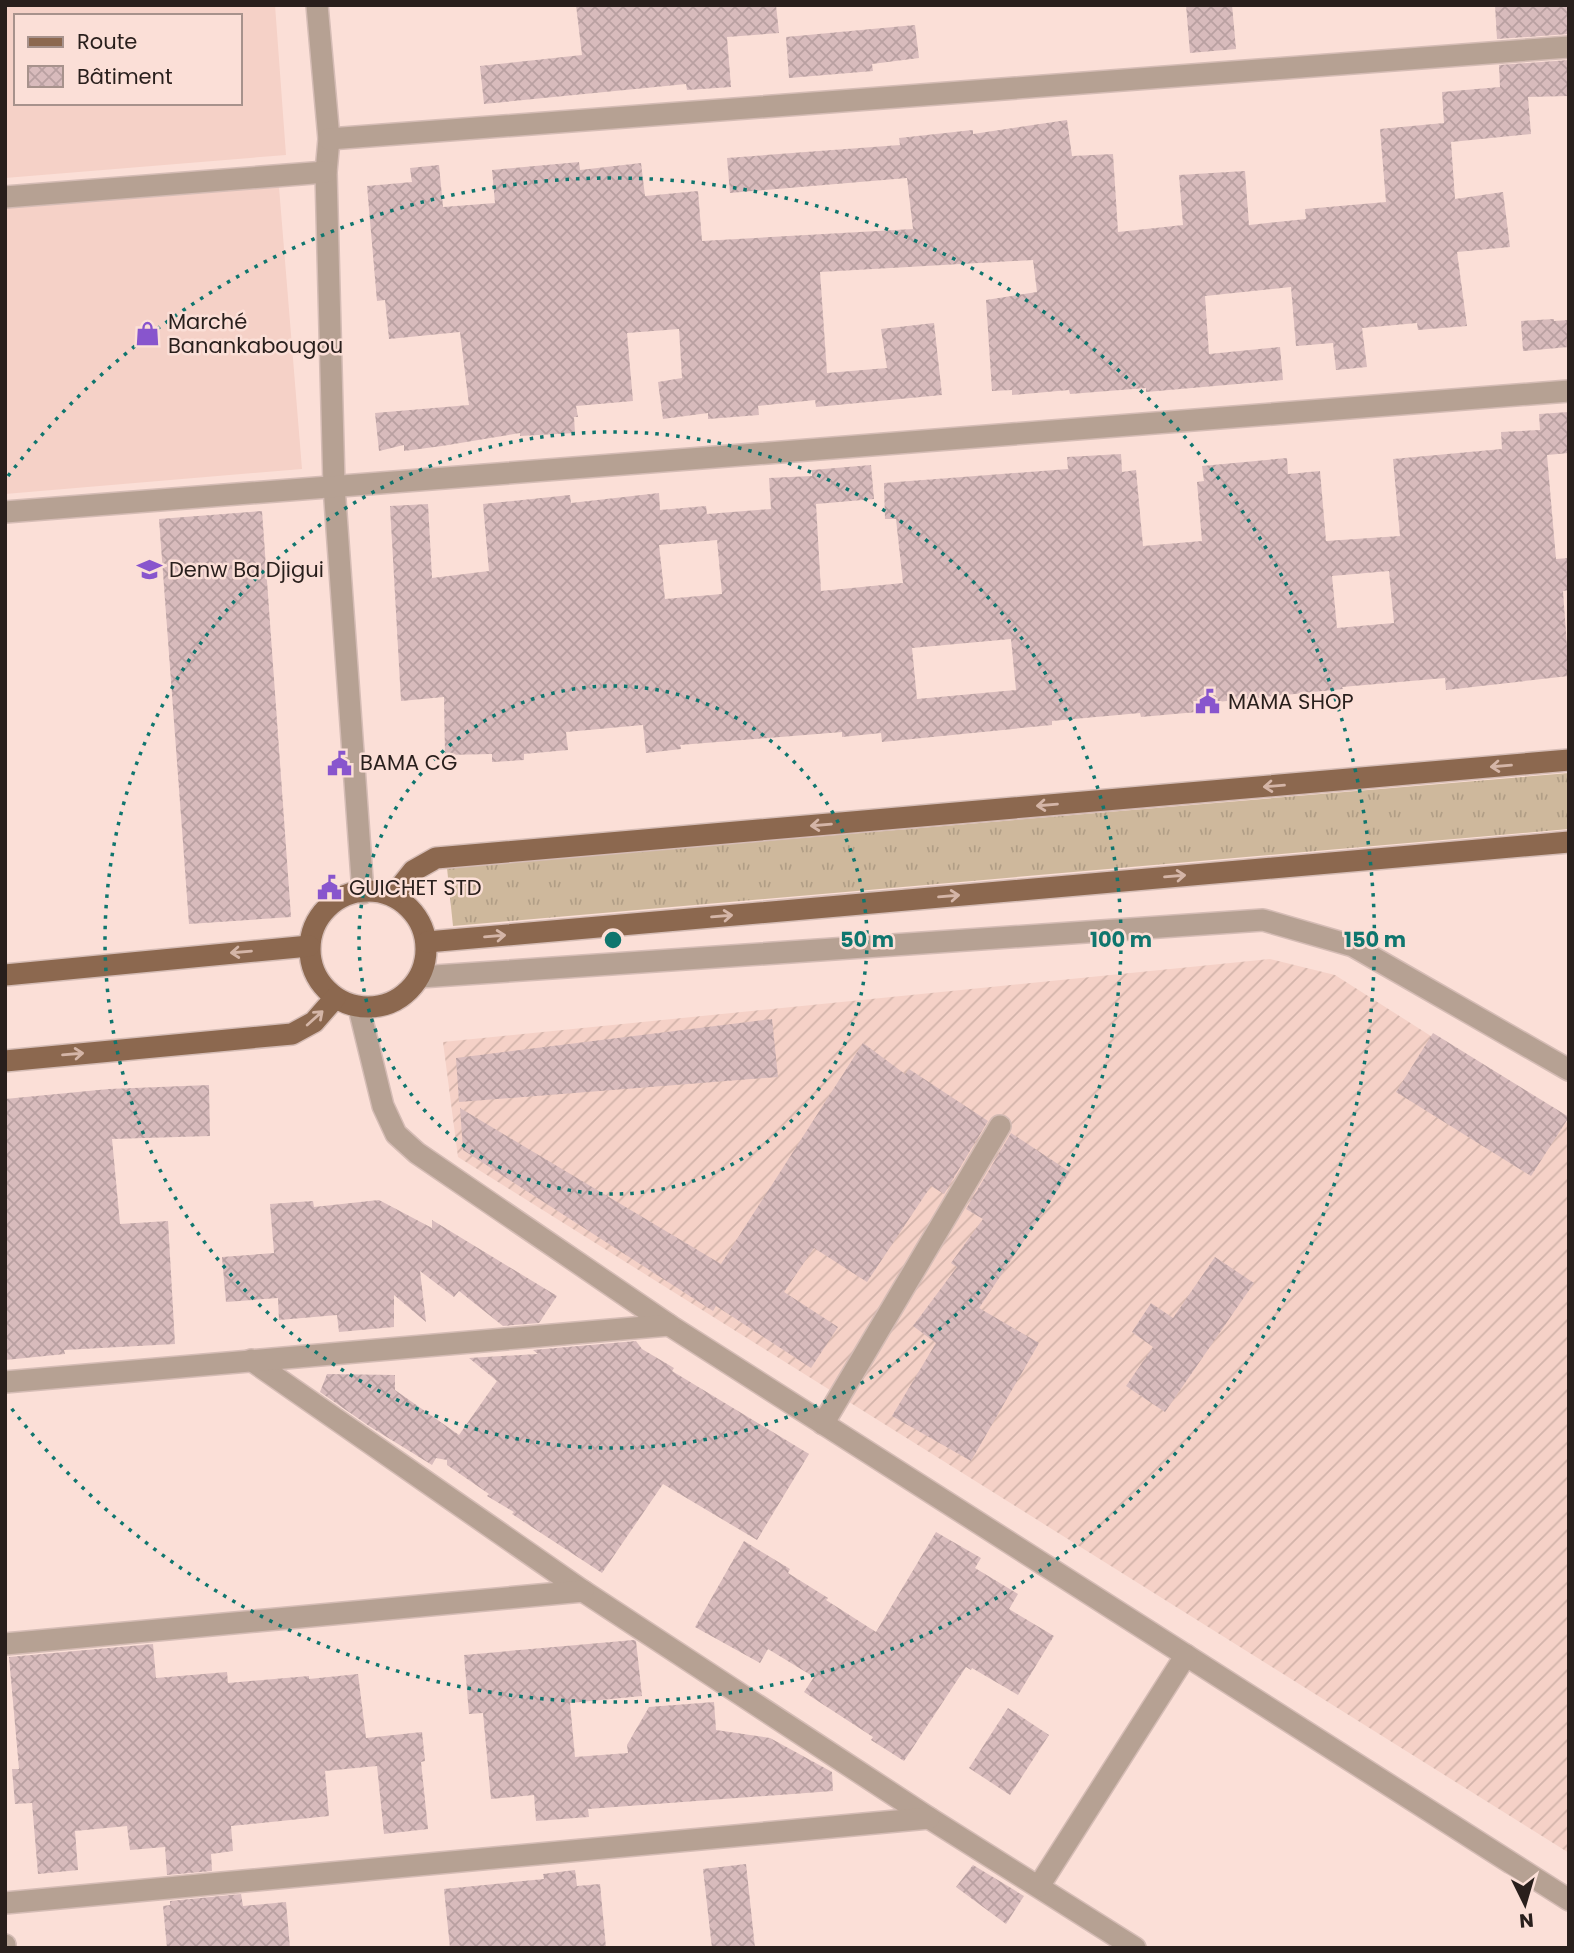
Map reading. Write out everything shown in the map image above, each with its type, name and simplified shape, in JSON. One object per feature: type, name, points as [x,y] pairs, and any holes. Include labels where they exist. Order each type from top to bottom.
[{"type":"main road","points":[[393,896],[413,871],[436,858],[1569,760]]},
{"type":"main road","points":[[427,942],[1569,842]]},
{"type":"main road","points":[[363,893],[393,896],[417,914],[427,942],[420,977],[395,1002],[359,1008],[335,998],[315,975],[309,946],[318,917],[341,897],[363,893]]},
{"type":"main road","points":[[5,975],[309,946]]},
{"type":"main road","points":[[5,1060],[292,1034],[314,1022],[335,998]]},
{"type":"street","points":[[317,5],[329,139],[326,172],[334,486],[363,893]]},
{"type":"street","points":[[329,139],[1569,47]]},
{"type":"street","points":[[5,197],[326,172]]},
{"type":"street","points":[[5,512],[1569,391]]},
{"type":"street","points":[[420,977],[1263,920],[1353,946],[1569,1070]]},
{"type":"street","points":[[359,1008],[383,1106],[396,1134],[417,1153],[669,1325],[1569,1900]]},
{"type":"street","points":[[823,1423],[1000,1126]]},
{"type":"street","points":[[5,1382],[669,1325]]},
{"type":"street","points":[[251,1360],[583,1591],[929,1818],[1135,1948]]},
{"type":"street","points":[[5,1644],[583,1591]]},
{"type":"street","points":[[1039,1885],[1186,1655]]},
{"type":"street","points":[[5,1903],[929,1818]]},
{"type":"shaded area","points":[[5,5],[275,5],[286,155],[5,178]]},
{"type":"shaded area","name":"Marché Banankabougou","points":[[278,175],[302,469],[5,494],[5,198]]},
{"type":"shaded area","points":[[1270,959],[1335,975],[1569,1124],[1569,1853],[458,1157],[443,1042]]},
{"type":"green space","points":[[1569,773],[1569,829],[453,926],[447,868]]},
{"type":"building","points":[[576,5],[776,5],[779,33],[727,37],[731,87],[687,90],[686,84],[484,104],[480,66],[582,55]]},
{"type":"building","points":[[1186,5],[1232,5],[1236,49],[1190,53]]},
{"type":"building","points":[[1495,5],[1569,5],[1569,34],[1497,39]]},
{"type":"building","points":[[915,25],[919,58],[872,64],[873,71],[789,78],[786,37]]},
{"type":"building","points":[[1569,60],[1569,96],[1528,97],[1531,134],[1451,142],[1455,199],[1503,192],[1510,247],[1457,252],[1467,326],[1418,330],[1417,323],[1362,328],[1367,367],[1336,370],[1333,343],[1296,346],[1291,287],[1205,296],[1209,354],[1280,347],[1283,380],[1146,392],[1146,388],[1012,395],[1012,390],[992,391],[986,300],[1037,292],[1033,260],[820,272],[827,373],[887,368],[881,329],[934,323],[942,395],[816,407],[815,400],[758,406],[759,415],[708,419],[708,413],[663,419],[658,382],[682,378],[679,329],[627,333],[633,401],[576,406],[578,417],[574,417],[575,433],[520,436],[520,433],[404,451],[404,445],[379,451],[375,413],[469,405],[460,332],[389,339],[385,300],[377,301],[367,186],[412,182],[410,168],[439,165],[443,207],[495,203],[492,170],[579,162],[580,170],[641,163],[645,196],[698,191],[702,241],[913,229],[907,178],[730,193],[727,158],[900,145],[899,138],[973,130],[973,134],[1067,120],[1072,156],[1113,154],[1118,232],[1183,225],[1179,175],[1245,171],[1249,225],[1306,219],[1305,209],[1386,202],[1380,129],[1444,123],[1442,92],[1500,87],[1499,65]]},
{"type":"building","points":[[1569,320],[1569,347],[1523,351],[1521,321]]},
{"type":"building","points":[[1569,412],[1569,453],[1547,455],[1556,559],[1569,558],[1569,590],[1563,591],[1569,676],[1446,690],[1445,678],[1342,687],[1343,689],[1208,703],[1208,711],[1141,717],[1140,713],[1052,721],[1052,725],[882,742],[881,733],[842,737],[842,732],[680,745],[681,749],[646,753],[643,725],[566,732],[568,750],[524,754],[524,760],[492,762],[492,754],[445,755],[444,697],[401,701],[390,506],[428,504],[432,578],[489,571],[483,504],[570,495],[571,503],[659,493],[660,510],[706,506],[707,514],[771,509],[769,478],[812,476],[812,470],[871,465],[874,499],[816,504],[821,591],[903,583],[896,519],[885,519],[884,483],[1068,469],[1067,457],[1121,454],[1122,472],[1136,470],[1143,546],[1202,541],[1197,482],[1204,481],[1202,466],[1287,458],[1288,474],[1320,471],[1326,541],[1400,536],[1393,459],[1502,449],[1501,432],[1540,430],[1539,414]],"holes":[[[717,540],[722,594],[665,599],[659,545]],[[1389,571],[1394,623],[1337,628],[1332,576]],[[1011,639],[1016,690],[917,699],[912,648]]]},
{"type":"building","points":[[262,511],[291,917],[189,924],[159,519]]},
{"type":"building","points":[[772,1019],[778,1077],[459,1102],[456,1058]]},
{"type":"building","points":[[1433,1033],[1569,1117],[1531,1176],[1396,1092]]},
{"type":"building","points":[[863,1043],[905,1074],[909,1069],[988,1121],[944,1194],[931,1186],[867,1282],[814,1248],[784,1292],[838,1327],[811,1368],[716,1306],[713,1311],[463,1150],[460,1108],[721,1264]]},
{"type":"building","points":[[209,1085],[210,1136],[112,1139],[120,1224],[168,1221],[175,1344],[64,1350],[65,1354],[5,1360],[5,1099],[109,1089]]},
{"type":"building","points":[[1011,1133],[1070,1172],[979,1308],[1039,1343],[971,1461],[892,1416],[936,1343],[913,1326],[957,1267],[951,1263],[983,1219],[966,1209]]},
{"type":"building","points":[[379,1200],[432,1228],[432,1220],[557,1296],[539,1323],[503,1326],[459,1291],[454,1297],[420,1271],[426,1322],[394,1295],[394,1327],[339,1332],[337,1315],[279,1320],[278,1298],[226,1302],[222,1257],[274,1253],[270,1204],[313,1201],[314,1207]]},
{"type":"building","points":[[1215,1257],[1254,1283],[1165,1412],[1126,1386],[1153,1347],[1132,1332],[1151,1303],[1173,1318]]},
{"type":"building","points":[[636,1341],[642,1349],[674,1368],[672,1371],[809,1454],[757,1540],[663,1484],[602,1573],[487,1496],[489,1494],[447,1465],[447,1460],[436,1458],[432,1465],[320,1392],[327,1374],[395,1375],[395,1390],[459,1435],[497,1381],[469,1358],[538,1354],[533,1350]]},
{"type":"building","points":[[936,1532],[981,1558],[975,1568],[1018,1594],[1009,1609],[1054,1636],[1018,1695],[966,1667],[904,1761],[871,1740],[873,1737],[804,1692],[814,1677],[768,1649],[760,1663],[695,1627],[744,1541],[790,1569],[788,1573],[876,1632]]},
{"type":"building","points":[[634,1640],[642,1696],[570,1703],[575,1757],[628,1753],[627,1745],[649,1707],[714,1702],[716,1730],[770,1738],[832,1772],[833,1791],[588,1809],[589,1817],[536,1821],[534,1795],[491,1799],[483,1713],[469,1714],[464,1655]]},
{"type":"building","points":[[153,1644],[156,1678],[227,1672],[228,1683],[358,1674],[366,1738],[422,1732],[425,1761],[421,1762],[428,1829],[384,1834],[377,1766],[325,1771],[329,1816],[231,1826],[233,1851],[211,1854],[212,1871],[167,1875],[165,1847],[130,1850],[127,1826],[75,1831],[78,1870],[38,1874],[32,1803],[15,1804],[12,1769],[19,1769],[9,1657]]},
{"type":"building","points":[[1008,1708],[1049,1735],[1010,1795],[969,1768]]},
{"type":"building","points":[[746,1864],[755,1948],[712,1948],[703,1869]]},
{"type":"building","points":[[973,1865],[1024,1896],[1006,1924],[956,1887]]},
{"type":"building","points":[[575,1870],[577,1886],[600,1884],[606,1948],[450,1948],[444,1889],[544,1879],[543,1874]]},
{"type":"building","points":[[241,1894],[243,1906],[286,1902],[290,1948],[167,1948],[163,1906],[170,1905],[170,1901]]},
{"type":"place","name":"Marché Banankabougou","points":[[148,334]]},
{"type":"place","name":"Denw Ba Djigui","points":[[149,570]]},
{"type":"place","name":"MAMA SHOP","points":[[1208,702]]},
{"type":"place","name":"BAMA CG","points":[[340,763]]},
{"type":"place","name":"GUICHET STD","points":[[329,888]]}]
